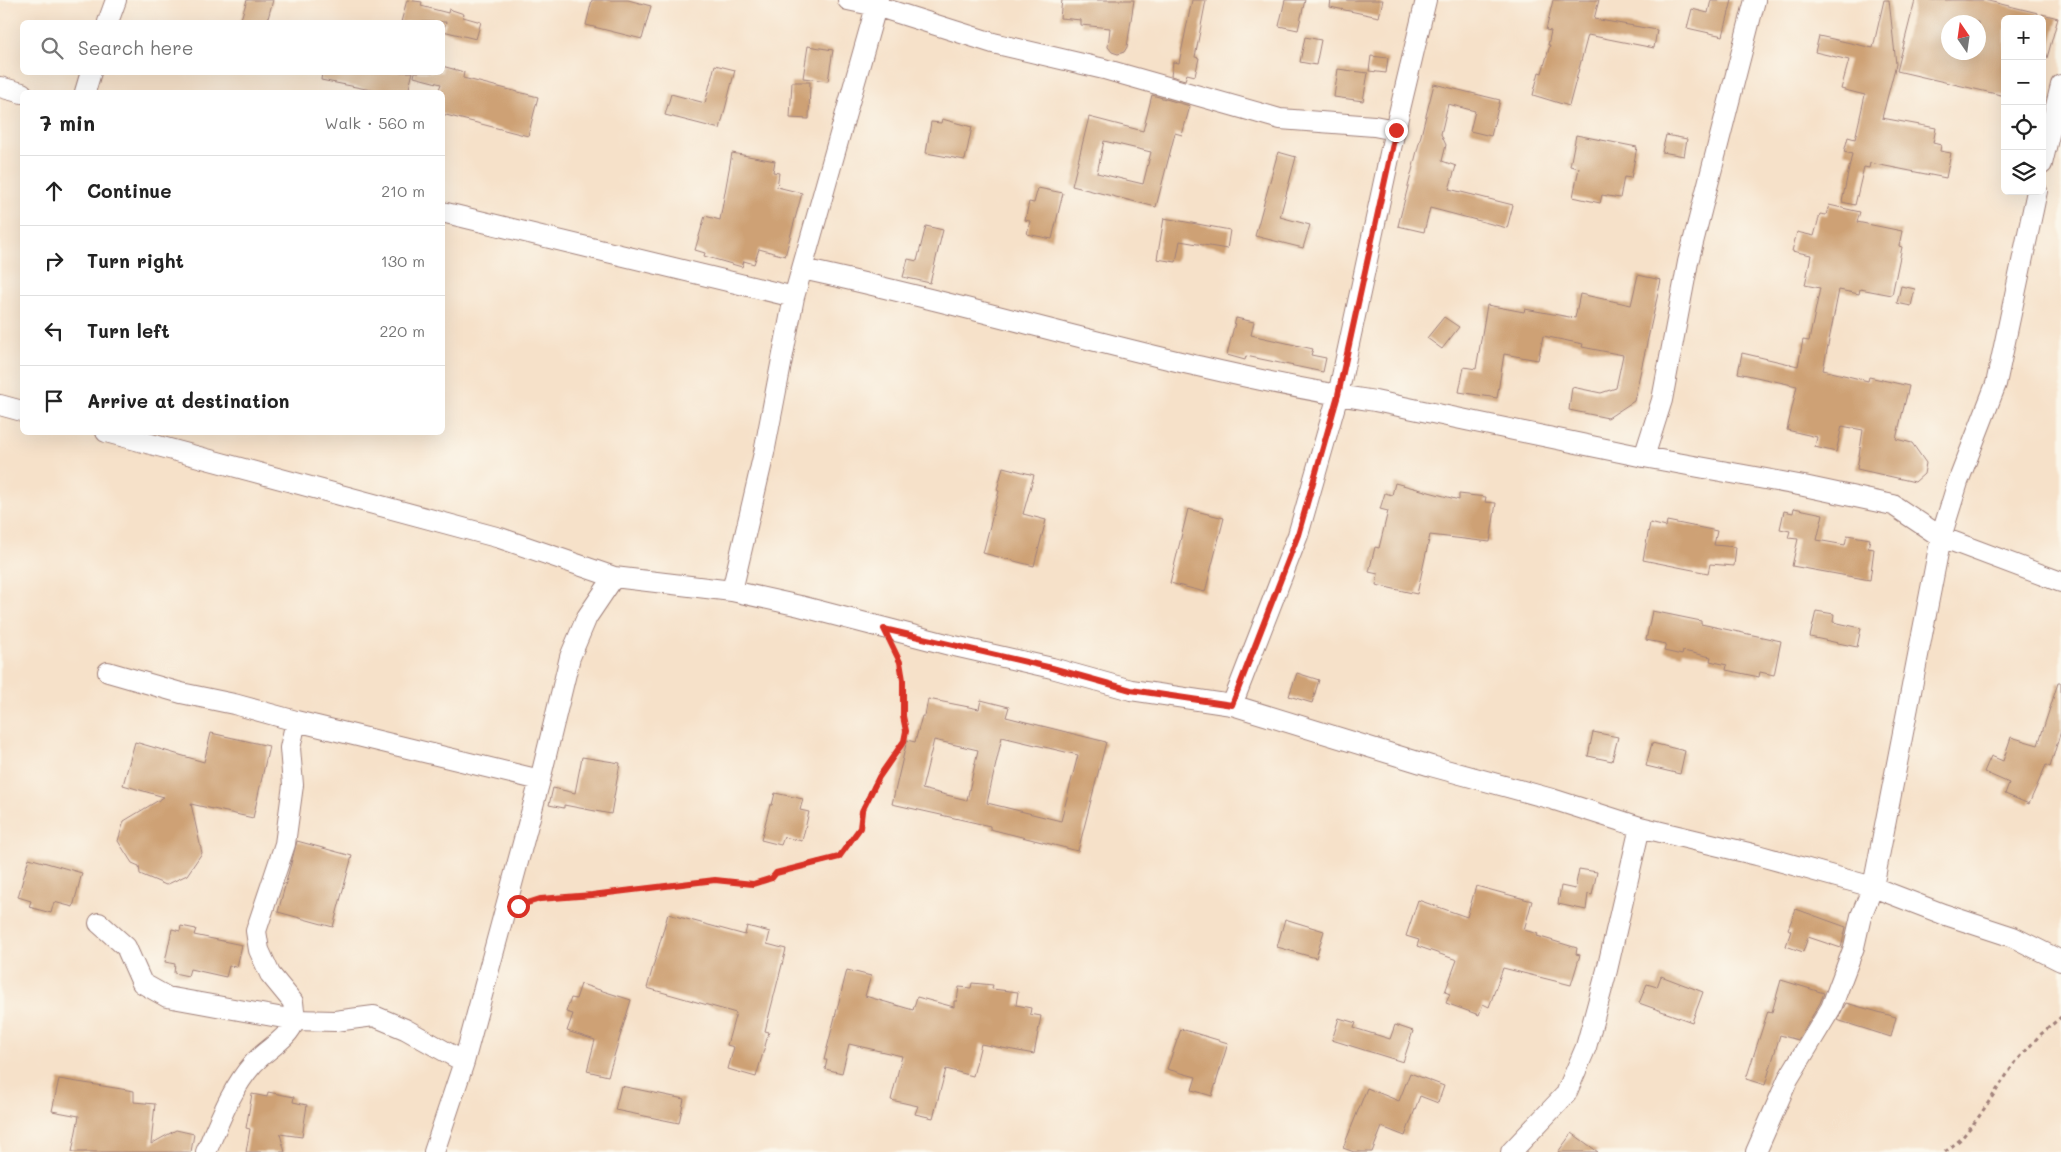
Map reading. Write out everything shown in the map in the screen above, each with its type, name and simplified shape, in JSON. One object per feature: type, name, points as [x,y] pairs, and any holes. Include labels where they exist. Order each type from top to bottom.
[{"type":"street","points":[[109,20],[116,0]]},
{"type":"street","points":[[848,0],[877,3],[993,43],[1104,69],[1280,119],[1374,126],[1396,130]]},
{"type":"street","points":[[1232,705],[1298,535],[1338,395],[1426,0]]},
{"type":"street","points":[[1644,458],[1662,400],[1688,262],[1755,0]]},
{"type":"street","points":[[732,591],[764,453],[794,297],[877,3]]},
{"type":"street","points":[[86,90],[90,75]]},
{"type":"street","points":[[2045,150],[2061,85]]},
{"type":"street","points":[[0,87],[20,92]]},
{"type":"street","points":[[1756,1152],[1788,1079],[1831,1008],[1854,947],[1861,916],[1873,887],[1941,537],[1958,482],[1996,384],[2036,195]]},
{"type":"street","points":[[445,213],[794,297]]},
{"type":"street","points":[[802,269],[891,288],[1182,363],[1338,395],[1375,400],[1644,458],[1804,486],[1893,505],[1941,537],[2061,582]]},
{"type":"street","points":[[0,405],[20,410]]},
{"type":"street","points":[[117,435],[500,538],[614,578],[732,591],[1052,668],[1131,690],[1232,705],[1431,766],[1552,799],[1640,827],[1757,855],[1873,887],[1943,914],[2013,937],[2061,961]]},
{"type":"street","points":[[434,1152],[464,1062],[540,780],[570,657],[587,617],[614,578]]},
{"type":"street","points":[[108,672],[296,721],[540,780]]},
{"type":"street","points":[[206,1152],[235,1088],[253,1064],[286,1036],[295,1020],[293,1002],[270,974],[259,950],[256,930],[285,844],[293,785],[290,748],[296,721]]},
{"type":"street","points":[[1511,1152],[1566,1094],[1586,1047],[1607,970],[1640,827]]},
{"type":"street","points":[[99,923],[126,947],[142,982],[166,997],[295,1020],[335,1021],[374,1016],[406,1029],[464,1062]]},
{"type":"path","points":[[518,906],[540,899],[592,895],[715,880],[753,884],[772,878],[776,873],[839,857],[860,828],[862,811],[869,794],[904,741],[906,731],[903,716],[903,680],[900,662],[884,629]]},
{"type":"path","points":[[1945,1152],[1961,1140],[2014,1064],[2040,1035],[2061,1017]]},
{"type":"building","points":[[247,0],[273,0],[268,20],[241,20]]},
{"type":"building","points":[[407,0],[422,2],[421,6],[448,13],[449,9],[464,14],[463,17],[481,22],[476,39],[445,31],[445,20],[402,20]]},
{"type":"building","points":[[592,0],[628,0],[651,6],[642,39],[586,25]]},
{"type":"building","points":[[1062,0],[1134,0],[1127,47],[1124,52],[1118,54],[1112,52],[1108,47],[1110,28],[1081,25],[1081,20],[1060,18]]},
{"type":"building","points":[[1192,0],[1206,0],[1195,57],[1199,58],[1195,76],[1187,74],[1185,80],[1171,76],[1173,62],[1179,63]]},
{"type":"building","points":[[1285,0],[1305,0],[1298,30],[1279,26]]},
{"type":"building","points":[[1331,0],[1383,0],[1379,17],[1330,7]]},
{"type":"building","points":[[1553,0],[1599,0],[1594,19],[1657,30],[1654,48],[1588,35],[1569,106],[1533,95],[1539,72],[1542,73],[1550,45],[1548,45],[1551,31],[1546,30]]},
{"type":"building","points":[[1711,0],[1732,0],[1723,36],[1687,28],[1692,9],[1708,13]]},
{"type":"building","points":[[1884,0],[1889,0],[1896,64],[1882,118],[1936,128],[1933,143],[1941,145],[1940,151],[1951,153],[1946,178],[1870,163],[1869,168],[1864,167],[1855,205],[1842,202],[1852,154],[1844,152],[1848,137],[1855,139],[1865,95],[1841,89],[1849,60],[1815,52],[1819,36],[1873,48]]},
{"type":"building","points":[[1915,0],[1984,0],[2038,13],[2038,15],[2001,15],[2001,95],[1897,71]]},
{"type":"building","points":[[2046,15],[2058,18],[2046,58]]},
{"type":"building","points":[[1305,37],[1321,40],[1316,65],[1300,62]]},
{"type":"building","points":[[808,46],[833,50],[828,81],[803,78]]},
{"type":"building","points":[[1371,56],[1388,58],[1386,73],[1369,71]]},
{"type":"building","points":[[715,65],[735,70],[720,129],[665,115],[671,94],[705,103]]},
{"type":"building","points":[[445,67],[464,72],[463,78],[538,97],[528,136],[445,115],[445,90],[439,90],[441,84],[414,77],[414,75],[445,75]]},
{"type":"building","points":[[1338,69],[1368,73],[1363,101],[1334,97]]},
{"type":"building","points":[[322,75],[412,75],[408,90],[371,90],[321,80]]},
{"type":"building","points":[[792,82],[810,82],[809,119],[790,118]]},
{"type":"building","points":[[1434,84],[1500,100],[1491,136],[1470,131],[1475,111],[1448,104],[1441,134],[1446,145],[1442,161],[1456,166],[1449,189],[1513,205],[1507,228],[1430,208],[1424,232],[1398,226]]},
{"type":"building","points":[[1152,95],[1190,106],[1182,135],[1175,133],[1156,207],[1072,186],[1089,117],[1143,131]],"holes":[[[1104,141],[1151,152],[1143,184],[1097,173]]]},
{"type":"building","points":[[942,119],[972,127],[965,160],[926,153],[931,122],[941,123]]},
{"type":"building","points":[[1576,135],[1637,147],[1631,178],[1624,177],[1620,198],[1602,195],[1600,203],[1573,197],[1579,168],[1570,166]]},
{"type":"building","points":[[1666,135],[1687,139],[1684,156],[1662,152]]},
{"type":"building","points":[[1278,152],[1296,157],[1280,217],[1310,225],[1303,248],[1255,236]]},
{"type":"building","points":[[732,153],[775,161],[773,172],[779,173],[777,187],[802,193],[785,256],[759,249],[754,264],[744,261],[742,267],[704,256],[705,253],[695,250],[705,216],[720,220]]},
{"type":"building","points":[[1038,188],[1063,193],[1052,239],[1027,234],[1030,221],[1025,220],[1029,202],[1034,203]]},
{"type":"building","points":[[1829,205],[1860,212],[1857,222],[1902,231],[1899,246],[1902,247],[1892,295],[1860,289],[1859,294],[1839,290],[1823,370],[1868,381],[1869,377],[1909,386],[1896,439],[1912,443],[1926,463],[1924,474],[1915,482],[1857,469],[1863,430],[1842,426],[1836,452],[1815,447],[1817,437],[1787,430],[1797,386],[1738,373],[1742,353],[1798,366],[1803,340],[1809,341],[1820,288],[1805,285],[1811,255],[1792,251],[1797,232],[1814,236],[1820,214],[1826,215]]},
{"type":"building","points":[[1164,218],[1230,230],[1227,249],[1180,241],[1176,262],[1157,259]]},
{"type":"building","points":[[926,226],[943,230],[930,283],[903,277],[908,259],[917,261]]},
{"type":"building","points":[[1638,275],[1661,280],[1634,401],[1608,418],[1569,410],[1572,387],[1601,393],[1616,388],[1623,355],[1582,347],[1583,344],[1543,336],[1538,360],[1504,354],[1497,398],[1459,392],[1464,367],[1476,369],[1487,305],[1524,312],[1525,309],[1575,318],[1580,294],[1631,305]]},
{"type":"building","points":[[1901,286],[1915,289],[1911,306],[1897,303]]},
{"type":"building","points":[[1444,317],[1459,327],[1442,349],[1427,338]]},
{"type":"building","points":[[1236,318],[1254,322],[1251,335],[1313,349],[1311,355],[1326,358],[1323,372],[1246,356],[1245,360],[1227,355]]},
{"type":"building","points":[[1003,467],[1034,475],[1023,514],[1046,520],[1034,566],[983,553],[999,491],[997,490]]},
{"type":"building","points":[[1395,483],[1459,500],[1459,494],[1486,497],[1485,502],[1496,503],[1490,542],[1430,535],[1417,594],[1376,585],[1378,574],[1369,572],[1375,547],[1379,548],[1388,511],[1380,509],[1385,493],[1392,495]]},
{"type":"building","points":[[1794,508],[1823,514],[1817,540],[1845,545],[1847,535],[1870,539],[1868,548],[1874,549],[1870,580],[1792,566],[1798,539],[1788,538],[1790,531],[1780,529],[1784,511],[1793,513]]},
{"type":"building","points":[[1188,509],[1224,518],[1205,592],[1170,583]]},
{"type":"building","points":[[1667,521],[1717,531],[1714,545],[1736,547],[1734,566],[1710,564],[1708,573],[1643,560],[1650,523],[1666,527]]},
{"type":"building","points":[[1652,611],[1701,621],[1701,624],[1781,641],[1774,675],[1760,672],[1759,677],[1726,670],[1727,665],[1710,661],[1711,657],[1683,651],[1682,655],[1664,651],[1666,644],[1646,640]]},
{"type":"building","points":[[1816,611],[1834,614],[1833,622],[1861,628],[1857,647],[1810,637]]},
{"type":"building","points":[[1297,673],[1319,680],[1312,703],[1289,696]]},
{"type":"building","points":[[2058,683],[2061,683],[2061,731],[2050,767],[2046,765],[2029,804],[2005,794],[2009,783],[1984,772],[1991,756],[2003,761],[2011,737],[2038,745]]},
{"type":"building","points":[[928,699],[979,709],[981,700],[1009,707],[1006,717],[1106,742],[1078,851],[990,829],[990,826],[892,804],[907,740],[915,742],[922,716],[925,716]],"holes":[[[1002,737],[1078,755],[1061,821],[987,803]],[[934,740],[978,750],[967,800],[922,789]]]},
{"type":"building","points":[[1593,732],[1618,737],[1612,761],[1588,756]]},
{"type":"building","points":[[211,733],[269,746],[253,818],[191,804],[202,853],[187,875],[166,885],[140,874],[139,866],[132,863],[118,841],[124,821],[164,797],[123,785],[135,742],[204,762]]},
{"type":"building","points":[[1652,743],[1685,751],[1680,774],[1646,766]]},
{"type":"building","points":[[582,757],[620,763],[611,814],[564,805],[564,808],[549,805],[553,788],[575,793]]},
{"type":"building","points":[[775,793],[803,799],[800,810],[809,812],[802,841],[784,837],[781,845],[761,840]]},
{"type":"building","points":[[297,841],[352,856],[333,927],[278,912]]},
{"type":"building","points":[[29,858],[82,873],[73,907],[54,902],[51,913],[29,907],[31,901],[18,897]]},
{"type":"building","points":[[1579,869],[1597,872],[1592,895],[1588,894],[1586,910],[1558,904],[1561,886],[1575,889]]},
{"type":"building","points":[[1476,886],[1532,901],[1524,930],[1538,934],[1537,936],[1577,948],[1576,954],[1580,955],[1571,985],[1503,968],[1489,1007],[1483,1004],[1479,1015],[1446,1003],[1450,994],[1445,992],[1457,960],[1417,946],[1419,940],[1406,936],[1418,900],[1467,917]]},
{"type":"building","points":[[1796,909],[1846,927],[1841,948],[1808,937],[1803,952],[1786,946],[1791,931],[1788,929]]},
{"type":"building","points":[[668,914],[745,935],[747,926],[770,932],[767,944],[786,949],[765,1031],[769,1032],[756,1077],[728,1069],[734,1047],[727,1045],[736,1013],[647,988]]},
{"type":"building","points":[[1285,919],[1324,931],[1316,958],[1277,947]]},
{"type":"building","points":[[181,926],[196,929],[194,935],[242,945],[237,967],[229,966],[226,977],[190,969],[188,976],[174,973],[175,964],[165,962],[172,929],[180,931]]},
{"type":"building","points":[[847,970],[871,976],[865,996],[913,1010],[917,997],[954,1007],[959,987],[971,988],[972,983],[993,985],[992,989],[1018,992],[1016,1005],[1031,1008],[1030,1014],[1041,1016],[1034,1054],[981,1044],[973,1076],[946,1069],[933,1118],[915,1114],[918,1106],[891,1100],[902,1056],[849,1044],[842,1073],[825,1069],[827,1060],[824,1060]]},
{"type":"building","points":[[1661,976],[1703,992],[1692,1022],[1639,1003],[1647,984],[1657,987]]},
{"type":"building","points":[[1781,980],[1824,993],[1798,1040],[1780,1035],[1765,1085],[1746,1079],[1768,1011],[1772,1012]]},
{"type":"building","points":[[581,984],[631,1000],[608,1076],[587,1071],[595,1040],[567,1031],[573,1014],[566,1012],[571,998],[576,999]]},
{"type":"building","points":[[1846,1003],[1896,1017],[1891,1037],[1837,1020]]},
{"type":"building","points":[[1339,1018],[1356,1023],[1354,1028],[1390,1039],[1395,1025],[1413,1031],[1403,1062],[1332,1040]]},
{"type":"building","points":[[1181,1029],[1228,1043],[1212,1096],[1192,1090],[1196,1077],[1167,1069]]},
{"type":"building","points":[[1410,1073],[1444,1086],[1438,1103],[1420,1096],[1405,1136],[1382,1127],[1372,1152],[1354,1152],[1343,1148],[1367,1088],[1399,1101]]},
{"type":"building","points":[[59,1079],[134,1091],[134,1102],[155,1104],[151,1144],[176,1130],[194,1134],[191,1152],[72,1152],[79,1116],[52,1111]]},
{"type":"building","points":[[621,1086],[684,1099],[679,1123],[615,1110]]},
{"type":"building","points":[[268,1092],[294,1097],[293,1102],[307,1105],[302,1137],[280,1134],[285,1152],[246,1152],[250,1129],[246,1128],[252,1094],[267,1097]]},
{"type":"building","points":[[1572,1133],[1598,1152],[1558,1152]]},
{"type":"route","points":[[518,906],[540,899],[592,895],[715,880],[753,884],[772,878],[776,873],[810,866],[839,857],[860,828],[862,811],[869,794],[904,741],[906,731],[903,716],[903,680],[900,662],[884,629],[950,646],[1052,668],[1131,690],[1232,705],[1298,535],[1338,395],[1396,130]]}]
